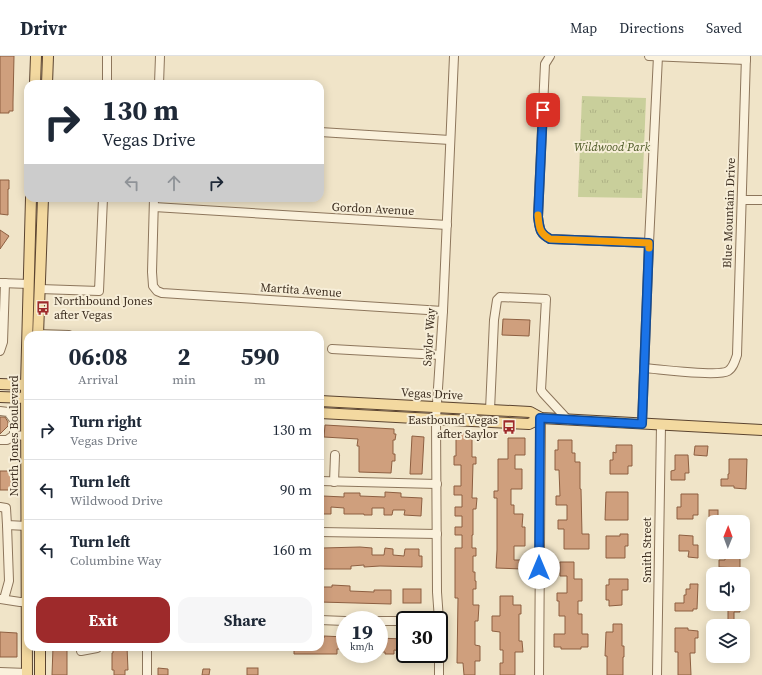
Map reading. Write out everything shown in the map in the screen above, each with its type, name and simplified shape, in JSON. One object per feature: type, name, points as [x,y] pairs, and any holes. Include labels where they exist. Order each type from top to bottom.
[{"type":"main road","points":[[35,80],[36,56]]},
{"type":"main road","points":[[47,80],[48,56]]},
{"type":"main road","name":"North Jones Boulevard","points":[[28,331],[31,202]]},
{"type":"main road","points":[[38,331],[43,202]]},
{"type":"main road","points":[[0,384],[24,385]]},
{"type":"main road","points":[[0,397],[24,397]]},
{"type":"main road","name":"Vegas Drive","points":[[324,401],[530,412],[540,418],[568,420],[762,430]]},
{"type":"main road","name":"Vegas Drive","points":[[324,413],[529,424],[540,418]]},
{"type":"main road","name":"North Jones Boulevard","points":[[28,651],[28,674]]},
{"type":"main road","points":[[40,651],[40,675]]},
{"type":"street","points":[[106,80],[108,56]]},
{"type":"street","points":[[159,80],[160,56]]},
{"type":"street","name":"Saylor Way","points":[[438,611],[436,419],[444,311],[454,56]]},
{"type":"street","points":[[649,56],[746,58]]},
{"type":"street","points":[[642,424],[658,56]]},
{"type":"street","points":[[549,58],[545,64],[538,217],[540,231],[550,239],[649,243]]},
{"type":"street","name":"Blue Mountain Drive","points":[[644,368],[712,373],[726,372],[733,366],[737,355],[746,58]]},
{"type":"street","points":[[324,132],[450,140]]},
{"type":"street","points":[[742,200],[762,200]]},
{"type":"street","points":[[40,290],[99,291],[102,202]]},
{"type":"street","points":[[154,202],[154,208]]},
{"type":"street","name":"Gordon Avenue","points":[[154,208],[447,225]]},
{"type":"street","name":"Martita Avenue","points":[[154,208],[153,286],[162,293],[444,311]]},
{"type":"street","points":[[0,351],[3,342],[3,283],[29,284]]},
{"type":"street","points":[[490,410],[494,320],[497,300],[500,298],[546,299],[541,390],[568,420]]},
{"type":"street","points":[[332,349],[440,355]]},
{"type":"street","points":[[0,411],[8,412],[14,420],[14,435]]},
{"type":"street","points":[[539,675],[540,418]]},
{"type":"street","name":"Smith Street","points":[[657,675],[661,425]]},
{"type":"street","points":[[0,440],[7,440],[14,435],[24,436]]},
{"type":"street","points":[[334,482],[335,455]]},
{"type":"street","points":[[324,481],[437,484]]},
{"type":"street","points":[[0,507],[6,508],[9,581],[2,599],[24,602]]},
{"type":"street","points":[[7,525],[24,526]]},
{"type":"street","points":[[324,532],[437,534]]},
{"type":"street","points":[[324,620],[336,621]]},
{"type":"street","points":[[147,651],[147,675]]},
{"type":"street","points":[[439,663],[439,675]]},
{"type":"street","points":[[0,672],[28,674]]},
{"type":"green space","name":"Wildwood Park","points":[[582,96],[646,98],[642,198],[578,197]]},
{"type":"building","points":[[0,56],[14,56],[13,111],[9,111],[9,113],[0,113]]},
{"type":"building","points":[[0,180],[9,180],[8,215],[0,214]]},
{"type":"building","points":[[0,230],[9,236],[0,249]]},
{"type":"building","points":[[503,319],[530,320],[529,336],[502,335]]},
{"type":"building","points":[[0,417],[5,417],[8,422],[8,426],[0,434]]},
{"type":"building","points":[[325,425],[394,429],[394,434],[396,434],[395,440],[393,440],[393,454],[395,454],[395,461],[392,461],[391,473],[359,472],[359,446],[357,446],[358,439],[324,437]]},
{"type":"building","points":[[456,433],[472,433],[472,457],[476,457],[476,464],[473,464],[472,498],[477,498],[476,509],[473,509],[472,535],[472,548],[476,548],[476,556],[473,556],[473,572],[475,572],[476,589],[473,589],[473,605],[479,605],[478,621],[475,621],[475,645],[480,646],[480,661],[475,661],[475,675],[464,675],[463,663],[457,663],[458,598],[455,598],[455,548],[462,548],[462,535],[455,535],[455,527],[462,527],[462,516],[455,516],[455,507],[462,507],[462,495],[454,495],[454,486],[461,486],[461,465],[454,465],[454,456],[456,456]]},
{"type":"building","points":[[412,436],[424,437],[422,474],[410,474]]},
{"type":"building","points":[[508,438],[525,438],[525,455],[515,455],[515,469],[522,469],[522,489],[511,489],[511,505],[514,505],[514,514],[523,514],[522,527],[525,527],[525,546],[514,546],[514,560],[522,560],[522,569],[496,568],[497,498],[494,498],[494,491],[498,491],[498,459],[508,459]]},
{"type":"building","points":[[558,440],[572,440],[572,453],[575,453],[575,462],[580,462],[582,534],[589,534],[589,549],[564,549],[564,529],[558,529],[558,520],[567,520],[567,505],[556,505],[556,496],[560,496],[559,470],[555,470],[555,450],[558,450]]},
{"type":"building","points":[[616,445],[632,445],[632,466],[628,466],[628,474],[610,474],[610,460],[613,460],[613,452],[616,453]]},
{"type":"building","points":[[695,446],[708,446],[707,456],[694,455]]},
{"type":"building","points":[[675,455],[688,455],[689,473],[685,473],[685,480],[671,480],[671,471],[675,470]]},
{"type":"building","points":[[729,459],[747,459],[746,489],[734,488],[734,486],[721,486],[721,479],[728,479]]},
{"type":"building","points":[[0,471],[13,471],[13,490],[0,490]]},
{"type":"building","points":[[385,492],[401,493],[401,497],[422,498],[421,516],[404,515],[405,510],[393,510],[392,515],[384,515],[384,508],[372,508],[372,515],[364,515],[344,514],[344,508],[331,507],[331,514],[324,514],[324,496],[344,497],[344,493],[360,493],[360,496],[385,497]]},
{"type":"building","points":[[606,492],[628,492],[628,520],[605,520]]},
{"type":"building","points":[[681,494],[698,494],[698,515],[693,515],[693,519],[677,519],[677,507],[681,507]]},
{"type":"building","points":[[709,510],[718,510],[718,515],[709,515]]},
{"type":"building","points":[[620,534],[628,534],[628,546],[625,546],[625,558],[606,558],[606,536],[620,536]]},
{"type":"building","points":[[679,535],[693,536],[693,545],[698,545],[698,558],[688,557],[689,551],[679,551]]},
{"type":"building","points":[[324,548],[372,548],[372,555],[384,555],[385,548],[393,549],[393,555],[404,556],[405,549],[419,549],[419,556],[422,556],[422,567],[364,567],[364,565],[351,566],[351,569],[324,569]]},
{"type":"building","points":[[740,559],[740,567],[719,567],[719,560]]},
{"type":"building","points":[[560,562],[574,562],[574,579],[582,579],[582,601],[578,601],[578,614],[582,614],[582,634],[588,634],[588,647],[581,647],[581,649],[561,649],[561,647],[554,647],[554,634],[565,634],[565,616],[559,616],[559,601],[557,601],[557,593],[567,593],[567,576],[560,576]]},
{"type":"building","points":[[609,579],[628,579],[628,590],[622,590],[622,605],[609,606],[609,600],[606,600],[606,585],[609,585]]},
{"type":"building","points":[[690,584],[698,584],[697,609],[693,609],[693,611],[675,611],[675,603],[684,603],[684,595],[686,595],[686,589],[690,589]]},
{"type":"building","points":[[332,585],[350,586],[350,591],[374,592],[374,590],[391,590],[391,604],[324,602],[324,587],[332,587]]},
{"type":"building","points":[[403,589],[421,589],[421,603],[403,603]]},
{"type":"building","points":[[500,596],[513,596],[513,605],[521,605],[521,614],[519,614],[519,641],[522,641],[523,652],[515,652],[515,675],[500,675],[500,663],[503,663],[503,650],[500,650],[500,632],[492,631],[492,616],[500,616]]},
{"type":"building","points":[[728,611],[740,611],[734,612],[734,619],[728,619]]},
{"type":"building","points":[[613,624],[622,624],[622,646],[624,646],[623,675],[607,675],[607,656],[605,656],[606,632],[613,632]]},
{"type":"building","points":[[675,628],[688,628],[688,630],[698,631],[698,638],[695,638],[695,653],[690,653],[691,675],[678,675],[678,652],[675,652]]},
{"type":"building","points":[[0,632],[17,633],[17,657],[0,657]]},
{"type":"building","points":[[324,636],[336,637],[336,654],[294,654],[294,651],[324,651]]},
{"type":"building","points":[[388,638],[396,639],[396,650],[394,650],[394,654],[388,654]]},
{"type":"building","points":[[53,651],[67,651],[67,675],[52,675]]},
{"type":"building","points":[[113,651],[127,651],[128,670],[125,670],[125,675],[114,675],[114,670],[112,670]]},
{"type":"building","points":[[158,668],[168,669],[168,675],[158,675]]},
{"type":"building","points":[[247,668],[258,668],[258,675],[247,675]]},
{"type":"building","points":[[203,669],[210,669],[209,675],[202,675]]},
{"type":"slow traffic","points":[[538,215],[540,231],[550,239],[649,243],[649,248]]},
{"type":"place","name":"Northbound Jones after Vegas","points":[[43,308]]},
{"type":"place","name":"Eastbound Vegas after Saylor","points":[[509,427]]},
{"type":"route","points":[[539,568],[540,418],[642,424],[649,243],[550,239],[540,231],[538,217],[543,110]]}]
